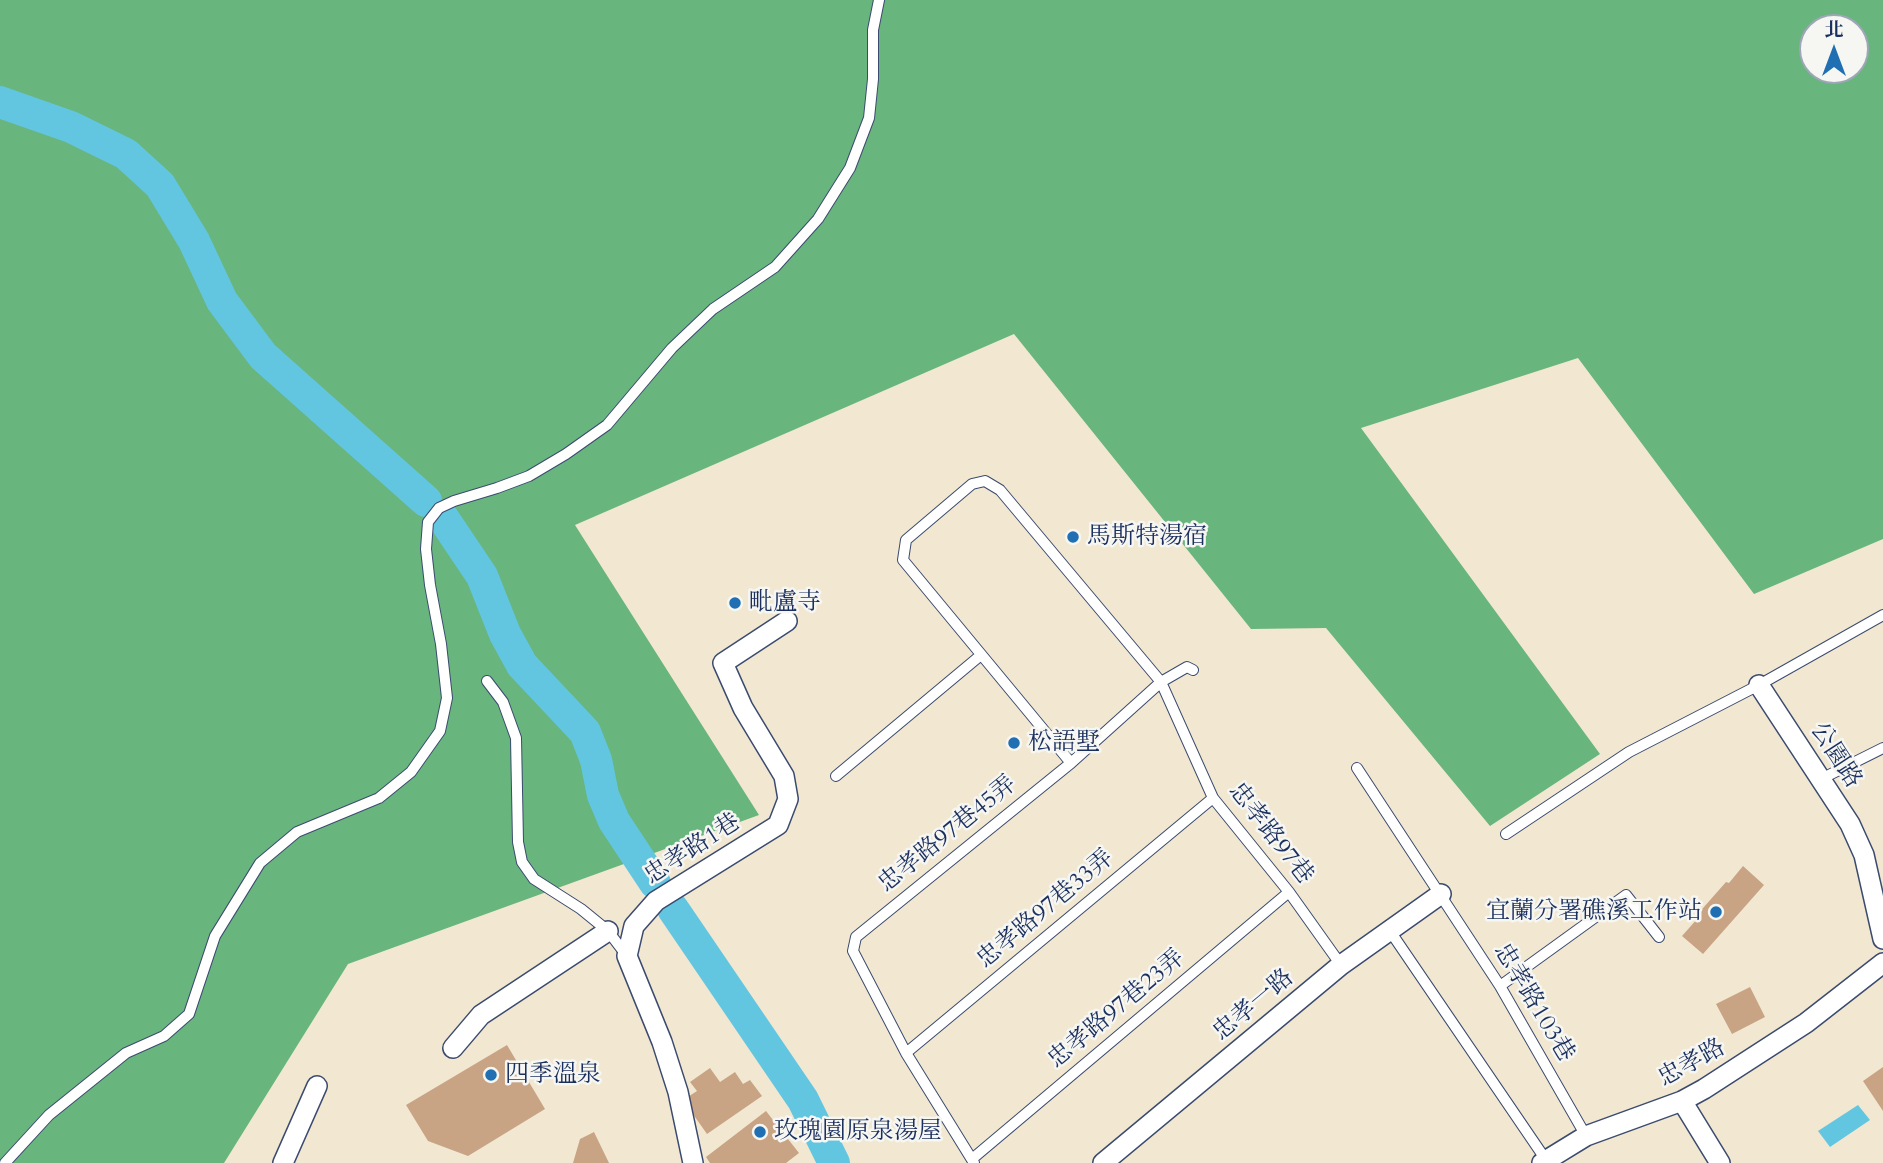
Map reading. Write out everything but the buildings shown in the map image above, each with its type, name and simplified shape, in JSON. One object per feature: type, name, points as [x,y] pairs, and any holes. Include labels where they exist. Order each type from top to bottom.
[{"type":"street","name":"忠孝路1巷","points":[[627,956],[634,926],[656,901],[778,825],[788,799],[783,776],[743,708],[723,663],[787,621]]},
{"type":"street","name":"公園路","points":[[1759,685],[1850,824],[1864,855],[1883,939]]},
{"type":"street","name":"忠孝一路","points":[[1104,1163],[1341,965],[1441,894]]},
{"type":"street","points":[[453,1048],[481,1015],[608,931]]},
{"type":"street","points":[[627,956],[654,1021],[678,1092],[693,1163]]},
{"type":"street","name":"忠孝路","points":[[1544,1161],[1586,1136],[1682,1101],[1704,1089],[1806,1023],[1883,963]]},
{"type":"street","points":[[283,1163],[317,1086]]},
{"type":"street","points":[[1682,1101],[1720,1163]]},
{"type":"lane","points":[[5,1163],[49,1115],[126,1053],[164,1036],[189,1014],[215,936],[260,863],[297,832],[379,799],[411,772],[440,732],[447,698],[427,561],[428,522],[439,508],[454,501],[529,476],[607,425],[671,348],[713,309],[775,267],[818,219],[850,168],[869,118],[873,79],[873,30],[879,0]]},
{"type":"lane","name":"忠孝路97巷","points":[[1071,763],[903,560],[906,540],[972,484],[985,481],[1000,490],[1161,682],[1213,798],[1289,892],[1341,965]]},
{"type":"lane","points":[[1506,834],[1629,752],[1759,685],[1883,615]]},
{"type":"lane","points":[[836,776],[981,655]]},
{"type":"lane","name":"忠孝路97巷45弄","points":[[906,1053],[853,951],[856,937],[1071,763],[1161,682],[1187,667],[1193,670]]},
{"type":"lane","points":[[487,681],[503,702],[516,738],[518,842],[522,862],[534,879],[581,909],[608,931],[627,956]]},
{"type":"lane","points":[[1821,779],[1883,748]]},
{"type":"lane","name":"忠孝路103巷","points":[[1357,768],[1500,986],[1586,1136]]},
{"type":"lane","name":"忠孝路97巷33弄","points":[[906,1053],[1213,798]]},
{"type":"lane","name":"忠孝路97巷23弄","points":[[973,1161],[1289,892]]},
{"type":"lane","points":[[1500,986],[1626,895],[1659,937]]},
{"type":"lane","points":[[1390,930],[1544,1161]]},
{"type":"lane","points":[[906,1053],[973,1161]]},
{"type":"green space","points":[[0,0],[1883,0],[1883,539],[1754,594],[1578,358],[1361,428],[1600,754],[1490,826],[1326,628],[1251,629],[1014,334],[575,525],[759,815],[348,964],[224,1163],[0,1163]]},
{"type":"water","points":[[1858,1105],[1870,1120],[1830,1147],[1818,1131]]},
{"type":"waterway","points":[[0,102],[71,127],[126,154],[160,185],[194,241],[222,301],[263,356],[426,501]]},
{"type":"waterway","points":[[443,518],[482,576],[505,634],[522,665],[585,732],[596,760],[603,795],[614,821],[655,883]]},
{"type":"waterway","points":[[673,909],[803,1100],[834,1163]]},
{"type":"place","name":"馬斯特湯宿","points":[[1073,537]]},
{"type":"place","name":"毗盧寺","points":[[735,603]]},
{"type":"place","name":"松語墅","points":[[1014,743]]},
{"type":"place","name":"宜蘭分署礁溪工作站","points":[[1716,912]]},
{"type":"place","name":"四季溫泉","points":[[491,1075]]},
{"type":"place","name":"玫瑰園原泉湯屋","points":[[760,1132]]}]
